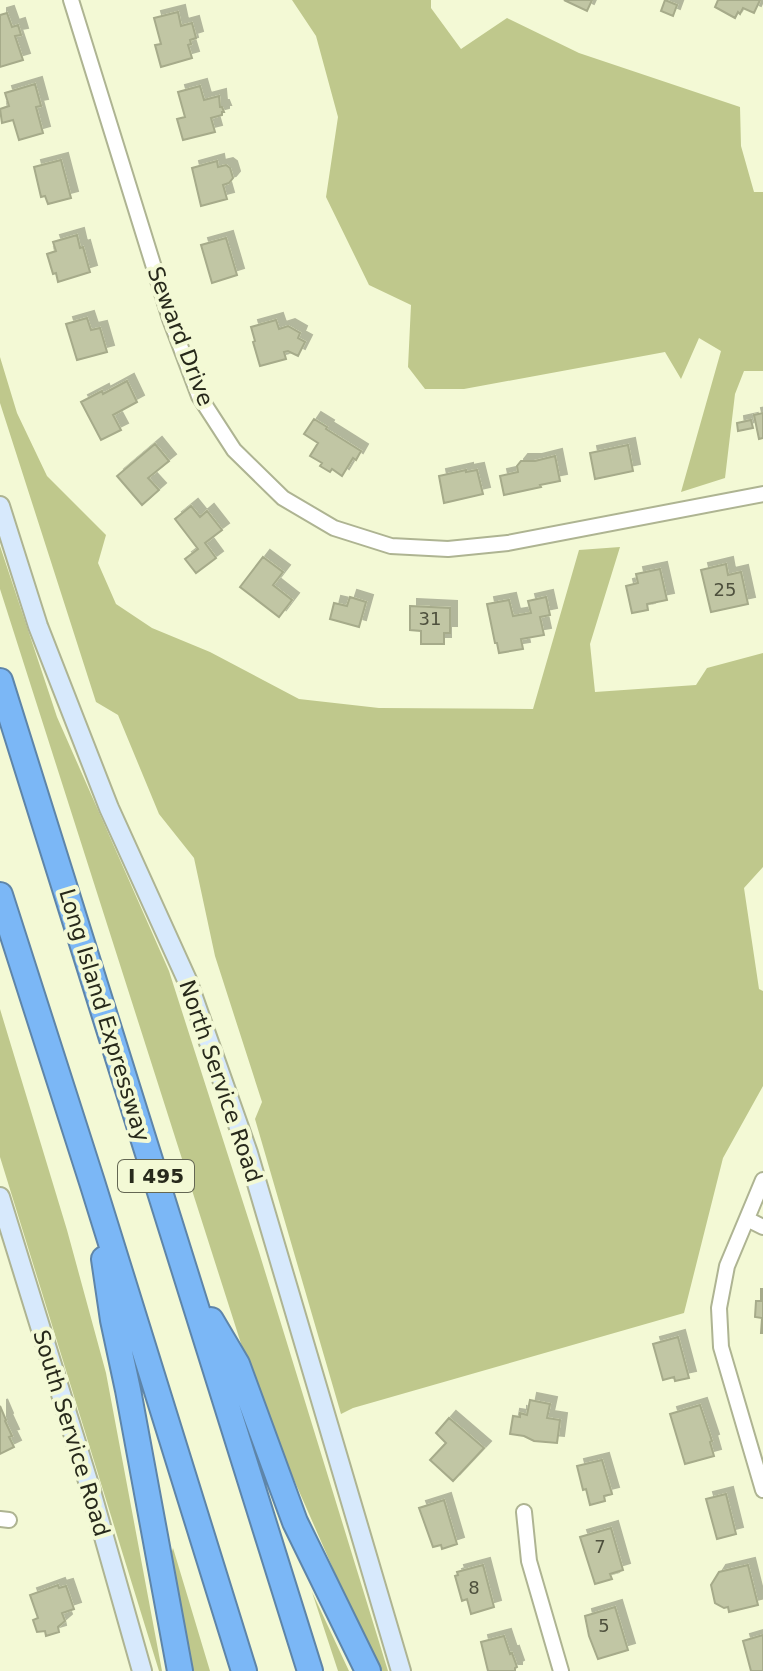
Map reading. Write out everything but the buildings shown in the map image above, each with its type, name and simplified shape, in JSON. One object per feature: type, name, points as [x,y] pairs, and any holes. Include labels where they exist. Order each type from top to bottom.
[{"type":"highway","name":"Long Island Expressway","points":[[0,681],[310,1671]]},
{"type":"highway","name":"I 495","points":[[0,895],[244,1671]]},
{"type":"highway","points":[[92,1182],[113,1320],[180,1671]]},
{"type":"highway","points":[[191,1288],[237,1364],[295,1522],[368,1671]]},
{"type":"main road","name":"North Service Road","points":[[0,506],[38,626],[109,808],[187,980],[248,1153],[401,1671]]},
{"type":"main road","name":"South Service Road","points":[[0,1197],[91,1491],[142,1671]]},
{"type":"street","name":"Seward Drive","points":[[71,0],[170,319],[199,396],[234,450],[283,498],[334,528],[391,546],[448,549],[508,543],[763,494]]},
{"type":"street","points":[[763,1180],[727,1266],[719,1308],[721,1347],[763,1490]]},
{"type":"street","points":[[747,1219],[763,1227]]},
{"type":"street","points":[[524,1512],[529,1561],[561,1671]]},
{"type":"green space","points":[[292,0],[431,0],[431,8],[461,49],[507,18],[579,53],[740,107],[741,146],[754,192],[763,192],[763,371],[744,371],[735,394],[725,478],[681,492],[721,351],[699,338],[681,379],[665,352],[464,389],[425,389],[408,367],[411,305],[369,285],[326,197],[338,117],[316,36]]},
{"type":"green space","points":[[0,357],[17,413],[47,476],[106,535],[98,563],[116,604],[152,628],[210,652],[299,699],[379,708],[533,709],[579,550],[620,547],[590,644],[595,692],[696,685],[707,668],[763,653],[763,867],[744,888],[759,989],[763,991],[763,1086],[723,1158],[684,1313],[341,1414],[255,1119],[262,1102],[215,956],[194,858],[159,814],[118,715],[96,702],[0,403]]},
{"type":"green space","points":[[0,546],[57,717],[169,971],[388,1671],[378,1671],[259,1400],[0,589]]},
{"type":"green space","points":[[0,1009],[67,1230],[106,1373],[162,1671],[159,1671],[0,1157]]},
{"type":"green space","points":[[173,1548],[210,1671],[188,1671],[168,1563]]},
{"type":"green space","points":[[312,1592],[349,1671],[338,1671]]}]
